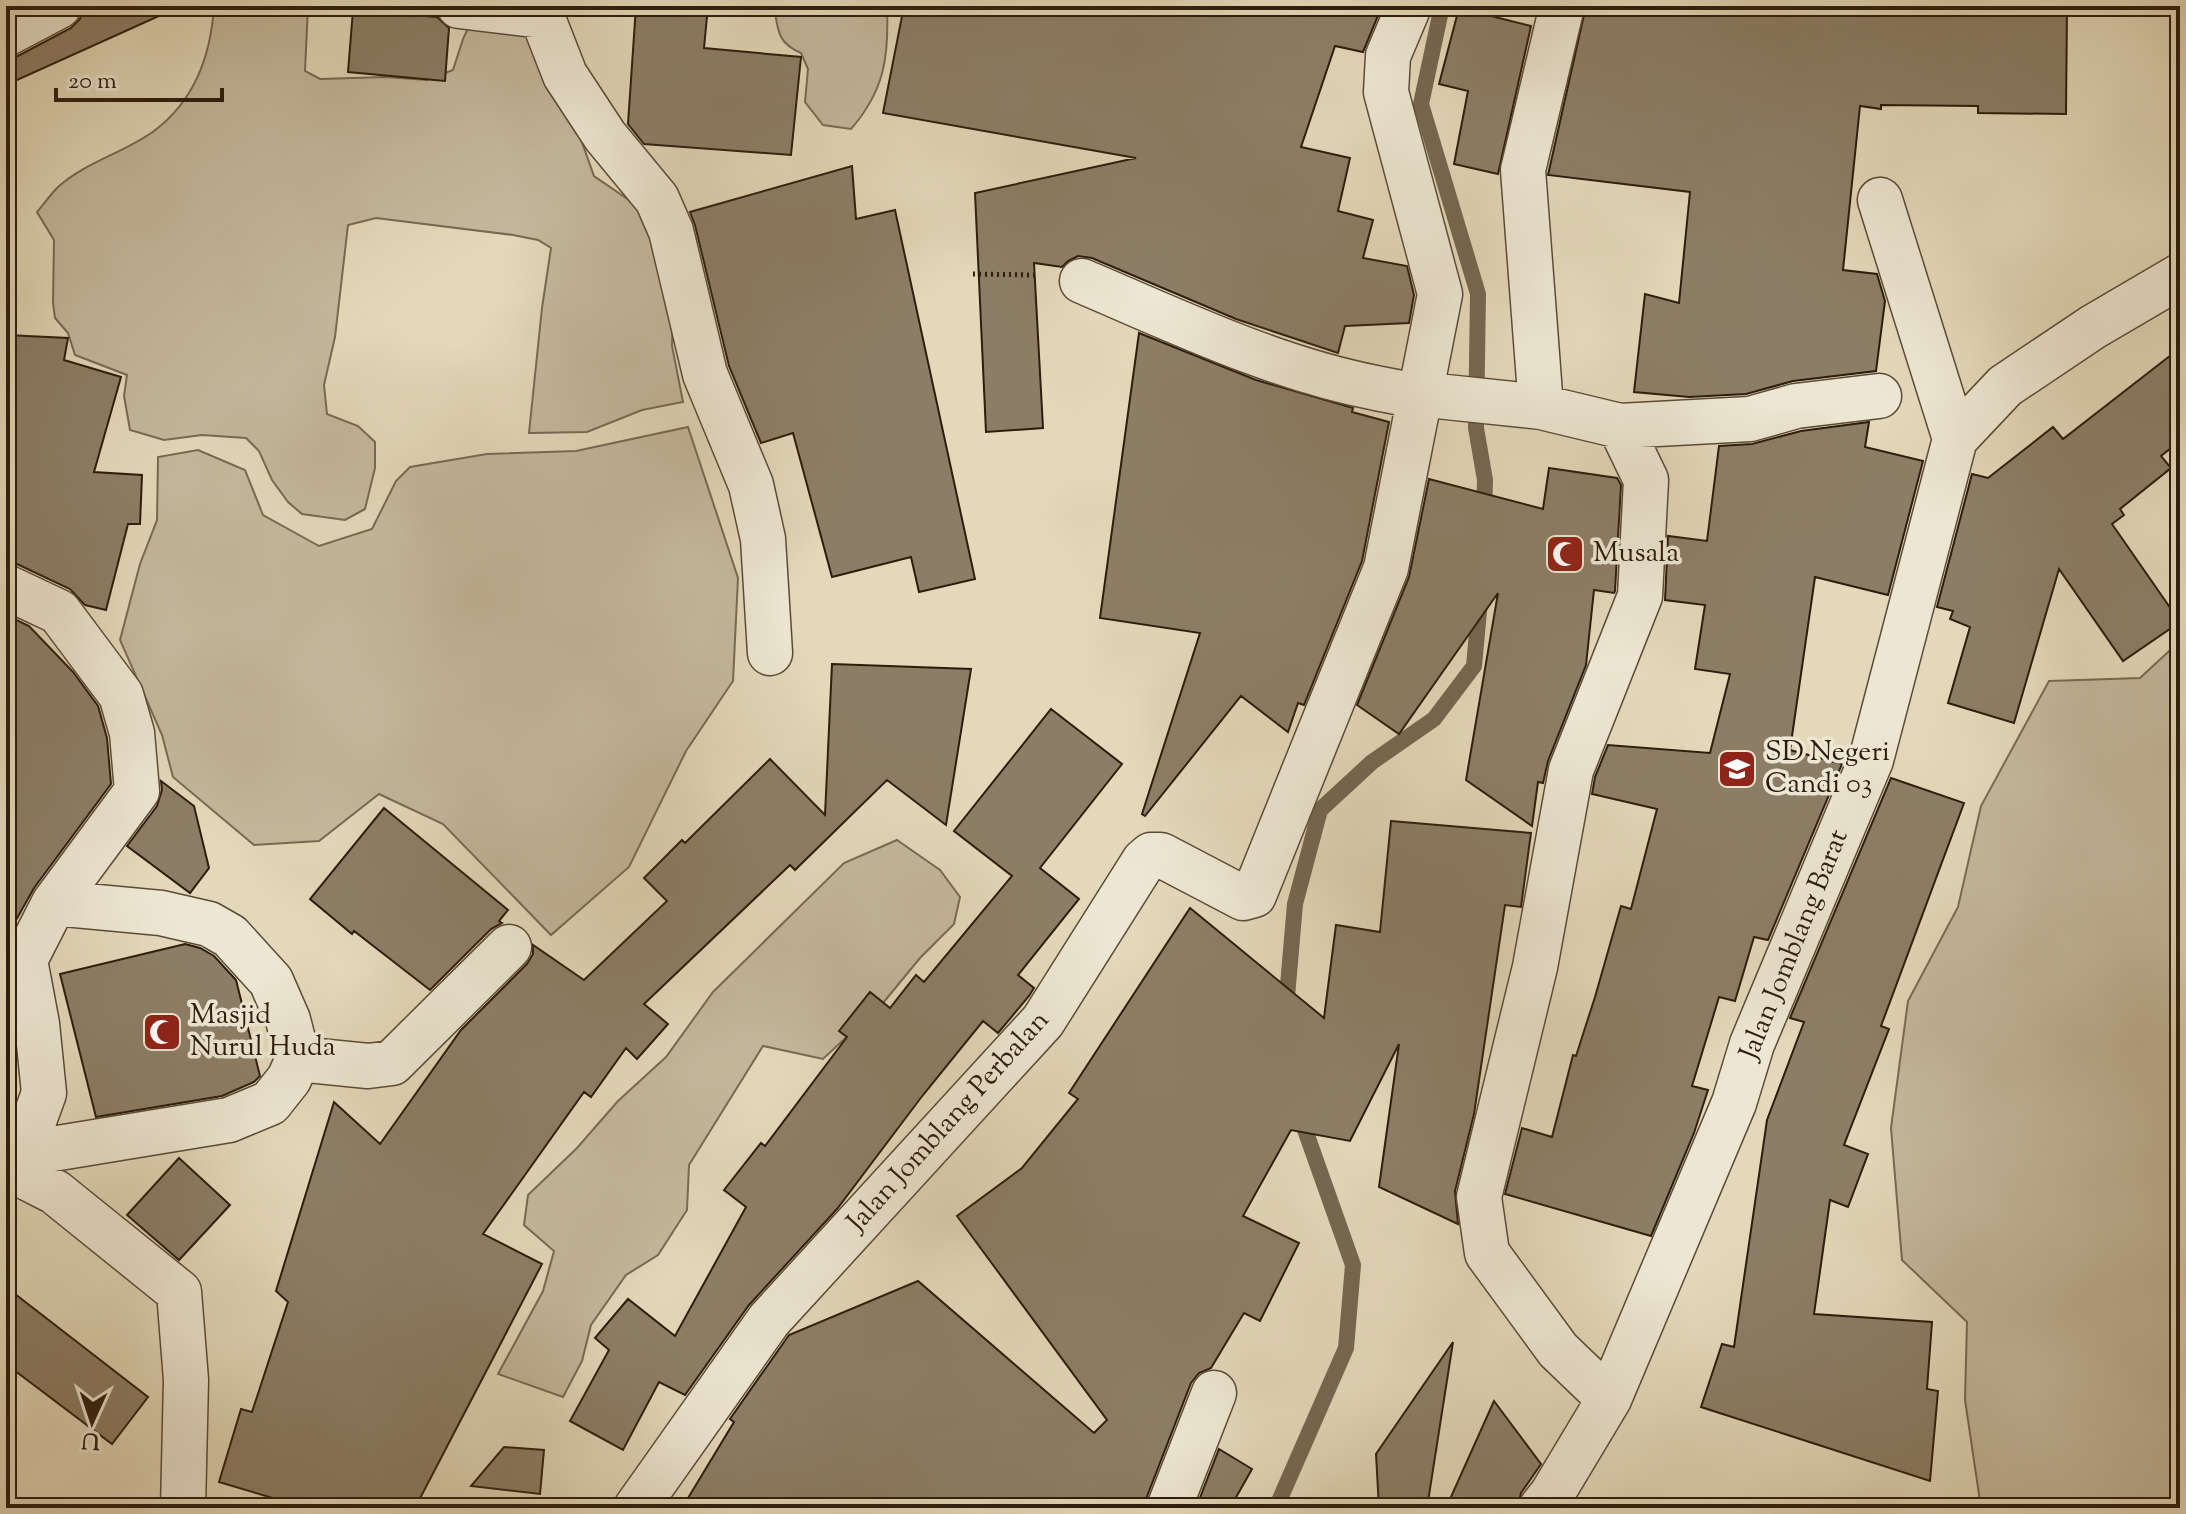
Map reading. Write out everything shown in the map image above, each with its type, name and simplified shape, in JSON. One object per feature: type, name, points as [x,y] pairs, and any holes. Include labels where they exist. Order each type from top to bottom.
[{"type":"street","points":[[6,34],[59,6]]},
{"type":"street","points":[[459,6],[541,11],[565,75],[605,136],[657,199],[671,231],[705,374],[751,485],[763,539],[770,653]]},
{"type":"street","name":"Jalan Jomblang Perbalan","points":[[636,1508],[769,1320],[1043,1021],[1144,861],[1151,855],[1161,855],[1243,898],[1254,895],[1386,568],[1437,398],[1440,294],[1386,92],[1388,56],[1409,6]]},
{"type":"street","points":[[1521,405],[1523,170],[1562,6]]},
{"type":"street","points":[[1880,200],[1955,439]]},
{"type":"street","name":"Jalan Jomblang Barat","points":[[1541,1508],[1609,1399],[1734,1103],[1752,1044],[1871,760],[1955,439],[2005,386],[2093,327],[2180,276]]},
{"type":"street","points":[[1082,281],[1223,341],[1338,381],[1437,398],[1521,405],[1620,426],[1750,419],[1796,406],[1879,396]]},
{"type":"street","points":[[1609,1399],[1558,1350],[1487,1253],[1479,1197],[1535,967],[1571,770],[1640,596],[1646,480],[1620,426]]},
{"type":"street","points":[[6,587],[59,612],[121,695],[132,733],[137,791],[16,952],[37,1024],[44,1093],[11,1160]]},
{"type":"street","points":[[11,1160],[229,1120],[270,1103],[289,1079],[298,1059],[288,1020],[271,981],[230,936],[209,924],[161,913],[54,903]]},
{"type":"street","points":[[298,1059],[368,1066],[392,1063],[509,947]]},
{"type":"street","points":[[11,1160],[179,1292],[186,1380],[183,1508]]},
{"type":"street","points":[[1169,1508],[1214,1393]]},
{"type":"path","points":[[973,274],[1082,281]]},
{"type":"shaded area","points":[[214,6],[308,6],[305,71],[320,79],[385,77],[427,80],[453,70],[478,7],[526,28],[579,134],[594,176],[642,209],[674,275],[672,346],[683,402],[642,410],[587,432],[529,433],[551,248],[538,240],[513,235],[376,218],[348,225],[335,337],[324,385],[327,414],[358,426],[375,442],[375,468],[365,509],[345,520],[302,514],[288,502],[272,480],[259,451],[246,438],[202,435],[164,440],[130,430],[124,396],[127,375],[75,355],[68,333],[55,318],[54,240],[37,212],[68,179],[142,139],[180,106],[204,59]]},
{"type":"shaded area","points":[[774,6],[887,6],[887,41],[878,86],[851,129],[823,125],[805,102],[808,69],[801,53],[787,45],[780,35]]},
{"type":"shaded area","points":[[688,427],[738,578],[733,681],[686,751],[629,867],[551,935],[443,824],[379,794],[319,841],[254,845],[173,777],[162,735],[120,640],[140,564],[157,520],[158,457],[198,450],[245,470],[263,515],[319,546],[372,529],[396,481],[410,467],[487,454],[576,451]]},
{"type":"shaded area","points":[[2180,641],[2180,1508],[1981,1508],[1965,1400],[1967,1322],[1902,1260],[1891,1128],[1908,1001],[1958,907],[1981,806],[2049,681],[2140,678]]},
{"type":"shaded area","points":[[897,840],[940,870],[960,897],[954,924],[920,958],[883,1003],[823,1059],[763,1046],[689,1165],[687,1210],[658,1255],[626,1275],[591,1325],[582,1361],[563,1397],[498,1374],[543,1291],[554,1251],[524,1225],[528,1195],[577,1148],[618,1101],[666,1057],[713,992],[844,863]]},
{"type":"building","points":[[84,6],[181,6],[6,85],[6,59],[18,56],[71,28],[80,19]]},
{"type":"building","points":[[636,6],[708,6],[704,48],[801,57],[791,155],[644,144],[628,124]]},
{"type":"building","points":[[904,6],[1113,15],[1116,6],[1382,6],[1363,52],[1335,46],[1301,147],[1350,158],[1338,211],[1373,220],[1363,258],[1407,266],[1414,295],[1409,323],[1345,326],[1338,353],[1236,319],[1092,258],[1078,256],[1062,267],[1034,263],[1043,428],[986,432],[975,193],[1136,158],[883,113]]},
{"type":"building","points":[[1586,6],[2067,6],[2066,114],[1978,113],[1978,106],[1881,105],[1881,109],[1860,106],[1843,270],[1877,274],[1885,301],[1876,371],[1793,381],[1746,394],[1689,397],[1634,392],[1645,294],[1679,303],[1690,192],[1548,175]]},
{"type":"building","points":[[1459,8],[1531,26],[1498,174],[1454,164],[1468,91],[1439,84]]},
{"type":"building","points":[[353,10],[437,17],[449,28],[445,81],[348,72]]},
{"type":"building","points":[[852,166],[856,219],[895,210],[975,579],[919,592],[911,557],[832,577],[793,433],[761,443],[729,366],[690,212]]},
{"type":"building","points":[[1139,333],[1256,380],[1353,408],[1352,412],[1389,422],[1362,561],[1304,705],[1298,703],[1288,732],[1241,696],[1145,816],[1142,814],[1200,633],[1100,618]]},
{"type":"building","points":[[6,335],[68,338],[64,360],[121,377],[94,472],[142,475],[140,524],[128,524],[106,610],[85,605],[70,589],[17,564],[6,562]]},
{"type":"building","points":[[2180,348],[2180,441],[2161,456],[2171,468],[2120,509],[2124,515],[2112,524],[2180,622],[2123,661],[2059,569],[2014,723],[1948,703],[1970,627],[1950,619],[1953,611],[1937,607],[1972,474],[1988,478],[2053,427],[2063,439]]},
{"type":"building","points":[[1869,422],[1865,447],[1923,461],[1888,595],[1815,577],[1790,750],[1842,764],[1768,940],[1754,937],[1735,1001],[1719,997],[1692,1086],[1708,1090],[1694,1133],[1651,1236],[1505,1194],[1522,1128],[1552,1137],[1573,1055],[1576,1056],[1621,906],[1631,909],[1657,809],[1592,794],[1595,777],[1608,745],[1710,753],[1730,674],[1695,669],[1705,605],[1665,600],[1668,536],[1707,541],[1719,446],[1752,444],[1801,431]]},
{"type":"building","points":[[1549,468],[1617,478],[1621,485],[1615,591],[1594,590],[1586,665],[1548,761],[1543,783],[1538,782],[1532,826],[1466,780],[1498,593],[1399,734],[1357,705],[1409,577],[1429,479],[1543,509]]},
{"type":"building","points":[[6,615],[29,626],[73,672],[98,706],[107,738],[111,784],[34,888],[6,938]]},
{"type":"building","points":[[832,664],[971,669],[946,825],[887,780],[795,870],[790,865],[644,1004],[668,1024],[637,1059],[626,1048],[591,1097],[584,1092],[483,1234],[542,1264],[415,1508],[306,1508],[219,1482],[241,1409],[252,1412],[288,1302],[276,1291],[334,1102],[380,1144],[461,1030],[527,964],[533,954],[533,945],[584,980],[667,901],[644,878],[682,840],[685,843],[770,759],[825,815]]},
{"type":"building","points":[[1051,709],[1122,764],[1040,868],[1079,899],[1018,975],[1034,988],[1029,996],[998,1033],[983,1021],[837,1209],[749,1305],[685,1395],[659,1382],[623,1450],[570,1421],[609,1350],[595,1338],[628,1299],[675,1336],[746,1207],[724,1190],[761,1143],[765,1146],[847,1037],[839,1031],[870,992],[890,1008],[916,975],[924,982],[1012,876],[954,831]]},
{"type":"building","points":[[1891,778],[1964,803],[1881,1026],[1889,1029],[1844,1145],[1868,1154],[1848,1207],[1830,1200],[1814,1314],[1932,1322],[1927,1389],[1938,1391],[1930,1481],[1701,1407],[1722,1344],[1734,1347],[1767,1120],[1804,1022],[1790,1018]]},
{"type":"building","points":[[161,781],[194,806],[209,868],[190,893],[127,846],[157,806],[162,790]]},
{"type":"building","points":[[384,808],[508,910],[499,921],[502,923],[491,929],[430,990],[354,931],[352,934],[310,899]]},
{"type":"building","points":[[1391,821],[1531,833],[1521,907],[1505,905],[1474,1114],[1455,1191],[1458,1224],[1379,1187],[1399,1044],[1350,1141],[1291,1130],[1243,1216],[1299,1243],[1260,1321],[1244,1313],[1211,1368],[1199,1373],[1191,1383],[1145,1508],[682,1508],[734,1422],[730,1419],[789,1335],[918,1281],[1094,1433],[1107,1420],[957,1216],[1022,1168],[1078,1099],[1069,1093],[1190,908],[1324,1018],[1336,925],[1380,932]]},
{"type":"building","name":"Masjid Nurul Huda","points":[[185,944],[214,956],[236,980],[260,1076],[254,1082],[222,1096],[96,1117],[60,974]]},
{"type":"building","points":[[179,1158],[230,1205],[179,1260],[127,1215]]},
{"type":"building","points":[[6,1287],[148,1397],[112,1444],[6,1364]]},
{"type":"building","points":[[1453,1342],[1427,1508],[1379,1508],[1376,1454]]},
{"type":"building","points":[[1494,1401],[1541,1464],[1521,1493],[1517,1508],[1446,1508]]},
{"type":"building","points":[[504,1447],[544,1450],[540,1494],[471,1486]]},
{"type":"building","points":[[1219,1449],[1252,1469],[1230,1508],[1196,1508]]},
{"type":"waterway","points":[[1442,6],[1421,104],[1478,294],[1476,428],[1485,480],[1484,513]]},
{"type":"waterway","points":[[1286,1008],[1295,904],[1320,810],[1372,762],[1434,719],[1474,666],[1480,600]]},
{"type":"waterway","points":[[1276,1508],[1346,1348],[1353,1265],[1304,1127],[1295,1115]]},
{"type":"place","name":"Musala","points":[[1565,554]]},
{"type":"place","name":"SD Negeri Candi 03","points":[[1737,769]]},
{"type":"place","name":"Masjid Nurul Huda","points":[[162,1032]]}]
